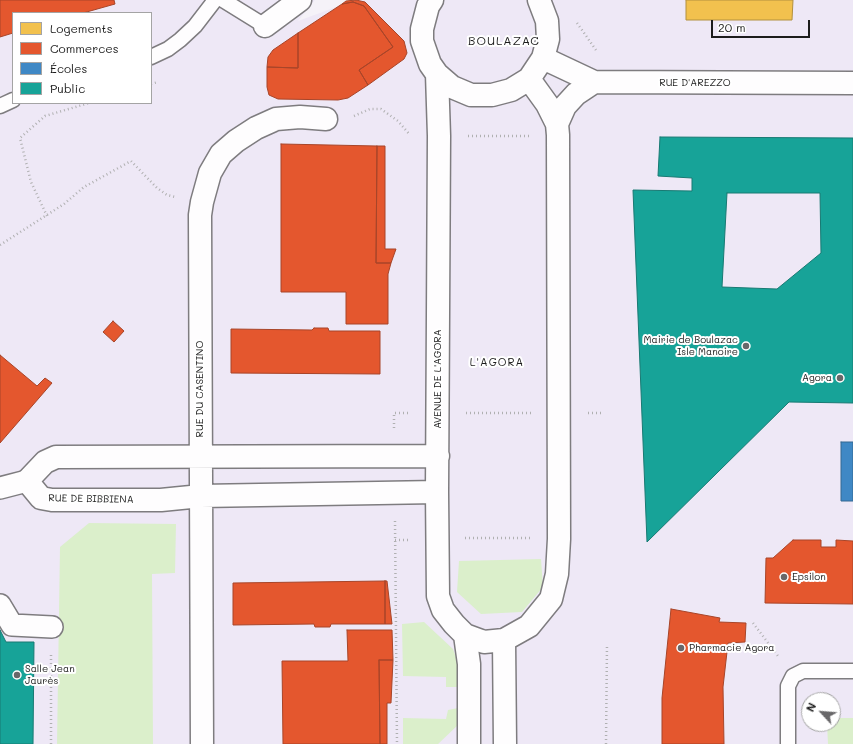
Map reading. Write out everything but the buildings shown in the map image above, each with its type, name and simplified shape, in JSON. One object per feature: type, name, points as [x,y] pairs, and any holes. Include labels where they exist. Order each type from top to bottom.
[{"type":"street","points":[[265,26],[300,0]]},
{"type":"street","points":[[425,2],[422,41],[430,64],[437,74],[452,87],[471,95],[492,96],[511,90],[528,79],[543,58],[548,39],[547,21],[539,0]]},
{"type":"street","name":"RUE D'AREZZO","points":[[543,58],[594,82],[853,83]]},
{"type":"street","name":"AVENUE DE L'AGORA","points":[[437,74],[439,136],[438,456],[436,492],[438,596],[443,610],[465,635],[484,642],[504,640],[529,626],[550,599],[557,574],[559,539],[557,124],[547,104],[528,79]]},
{"type":"street","points":[[557,124],[565,106],[576,94],[594,82]]},
{"type":"street","name":"RUE DU CASENTINO","points":[[202,744],[200,215],[210,173],[221,154],[236,141],[256,128],[276,119],[300,117],[326,119]]},
{"type":"street","points":[[0,488],[27,480],[45,462],[56,457],[438,456]]},
{"type":"street","name":"RUE DE BIBBIENA","points":[[27,480],[41,498],[52,500],[161,500],[201,496],[436,492]]},
{"type":"street","points":[[0,605],[12,625],[52,627]]},
{"type":"street","points":[[465,635],[469,664],[469,744]]},
{"type":"street","points":[[504,640],[504,744]]},
{"type":"lane","points":[[152,57],[168,49],[185,36],[195,26],[215,0]]},
{"type":"lane","points":[[223,0],[265,26]]},
{"type":"lane","points":[[0,106],[12,100]]},
{"type":"lane","points":[[788,744],[788,686],[793,676],[803,671],[853,671]]},
{"type":"path","points":[[47,216],[31,182],[20,138],[45,116],[86,104]]},
{"type":"path","points":[[0,245],[47,216],[84,187],[131,161],[157,188],[167,195],[179,198],[178,210],[200,215]]},
{"type":"path","points":[[394,456],[394,413],[603,413]]},
{"type":"path","points":[[395,493],[397,744]]},
{"type":"path","points":[[460,538],[537,538]]},
{"type":"path","points":[[753,623],[793,676]]},
{"type":"path","points":[[50,744],[52,627]]},
{"type":"path","points":[[606,744],[607,644]]},
{"type":"shaded area","points":[[0,0],[315,0],[298,21],[355,0],[853,0],[853,744],[0,744]]},
{"type":"green space","points":[[89,523],[176,524],[175,573],[152,574],[153,744],[57,744],[60,547]]},
{"type":"green space","points":[[541,559],[543,587],[522,612],[481,614],[457,592],[459,561]]},
{"type":"green space","points":[[424,622],[453,649],[460,669],[459,687],[446,687],[446,677],[403,676],[402,624]]},
{"type":"green space","points":[[458,708],[459,724],[438,744],[403,744],[403,718],[446,719],[448,710]]},
{"type":"green space","points":[[841,718],[853,718],[853,744],[828,744],[827,732],[841,732]]},
{"type":"place","name":"Mairie de Boulazac Isle Manoire","points":[[746,346]]},
{"type":"place","name":"Agora","points":[[840,378]]},
{"type":"place","name":"Epsilon","points":[[784,577]]},
{"type":"place","name":"Pharmacie Agora","points":[[681,648]]},
{"type":"place","name":"Salle Jean Jaurès","points":[[17,675]]},
{"type":"district","name":"BOULAZAC","points":[[504,41]]},
{"type":"district","name":"L'AGORA","points":[[497,363]]}]
